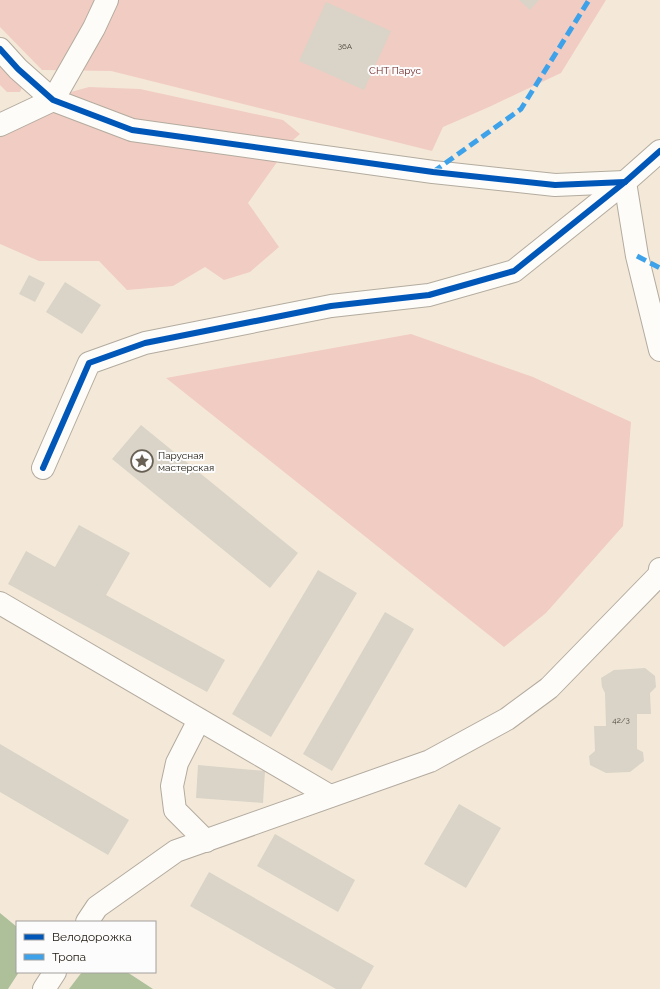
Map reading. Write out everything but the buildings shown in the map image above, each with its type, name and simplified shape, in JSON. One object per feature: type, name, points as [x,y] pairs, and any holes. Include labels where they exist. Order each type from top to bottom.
[{"type":"street","points":[[0,125],[53,100],[94,28],[107,0]]},
{"type":"street","points":[[0,49],[18,70],[53,100],[132,130],[258,149],[433,172],[555,185],[625,182]]},
{"type":"street","points":[[43,468],[89,363],[145,343],[331,306],[429,295],[514,271],[625,182],[660,151]]},
{"type":"street","points":[[625,182],[637,256],[660,350]]},
{"type":"street","points":[[88,921],[97,907],[176,851],[430,761],[507,719],[549,688],[659,575],[660,569]]},
{"type":"street","points":[[0,603],[330,796]]},
{"type":"street","points":[[199,720],[177,763],[172,786],[175,810],[206,840]]},
{"type":"street","points":[[44,989],[54,973]]},
{"type":"green space","name":"СНТ Парус","points":[[0,0],[606,0],[561,73],[443,127],[432,151],[111,71],[42,70],[0,27]]},
{"type":"green space","points":[[0,40],[30,69],[20,92],[7,92],[0,85]]},
{"type":"green space","points":[[89,87],[140,89],[283,120],[300,134],[292,141],[248,203],[279,247],[250,272],[224,280],[205,267],[173,286],[127,290],[99,261],[39,261],[0,244],[0,116],[34,102]]},
{"type":"green space","points":[[411,334],[533,377],[631,422],[623,526],[546,613],[504,647],[166,378]]},
{"type":"shaded area","points":[[0,913],[16,926],[16,973],[18,973],[8,989],[0,989]]},
{"type":"shaded area","points":[[81,973],[129,973],[153,989],[69,989]]},
{"type":"marked path","points":[[433,172],[521,109],[589,0]]},
{"type":"marked path","points":[[637,256],[660,268]]},
{"type":"cycle path","points":[[0,49],[18,69],[53,100],[132,130],[433,172],[555,185],[625,182]]},
{"type":"cycle path","points":[[43,468],[89,363],[145,343],[331,306],[429,295],[514,271],[625,182],[660,151]]},
{"type":"place","name":"Парусная мастерская","points":[[142,461]]}]
